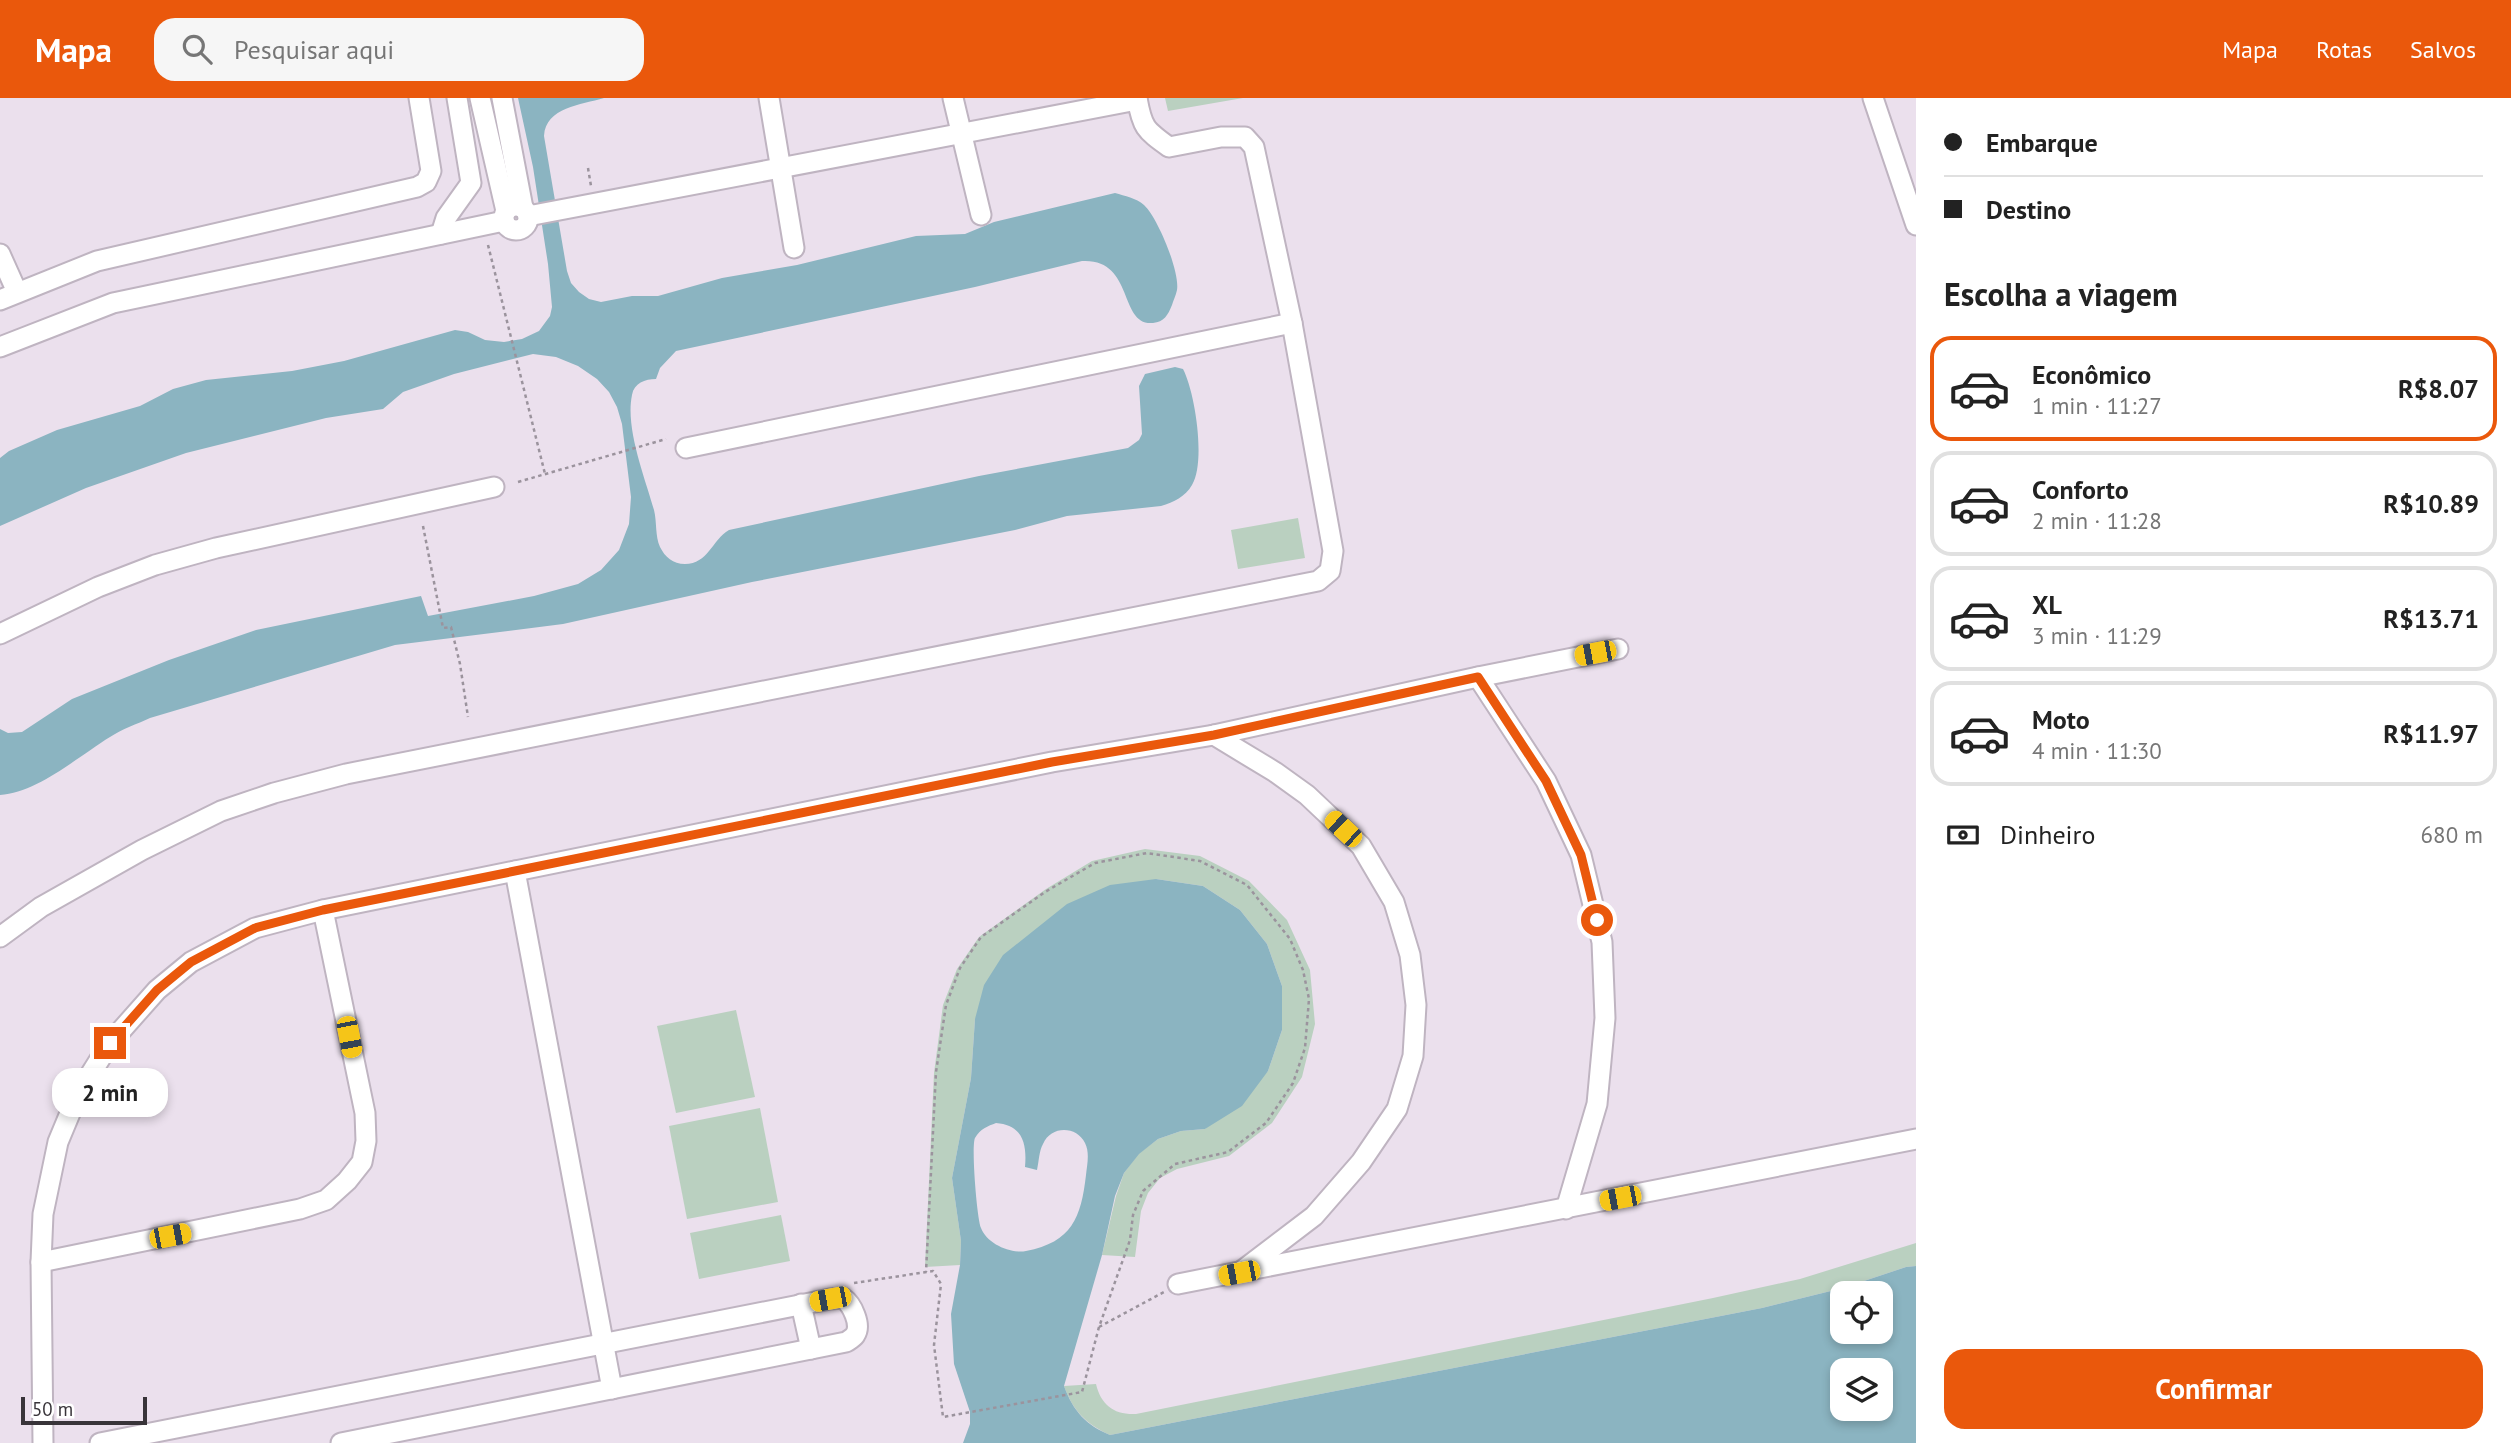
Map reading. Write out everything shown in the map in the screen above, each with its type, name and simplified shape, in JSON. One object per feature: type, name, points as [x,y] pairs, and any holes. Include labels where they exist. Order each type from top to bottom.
[{"type":"street","points":[[0,254],[8,296],[97,261],[417,187],[426,181],[431,171],[419,98]]},
{"type":"street","points":[[442,234],[446,218],[471,183],[457,98]]},
{"type":"street","points":[[480,98],[519,214]]},
{"type":"street","points":[[502,98],[519,214]]},
{"type":"street","points":[[769,98],[794,248]]},
{"type":"street","points":[[953,98],[981,215]]},
{"type":"street","points":[[1873,98],[1916,225]]},
{"type":"street","points":[[0,347],[113,303],[442,234],[519,214],[563,209],[1137,99],[1140,117],[1148,133],[1169,147],[1221,137],[1245,137],[1254,147],[1292,323],[1333,551],[1329,571],[1318,581],[346,774],[274,793],[221,811],[142,850],[41,907],[0,937]]},
{"type":"street","points":[[685,448],[1292,323]]},
{"type":"street","points":[[0,634],[98,587],[155,565],[216,548],[494,486]]},
{"type":"street","points":[[43,1443],[43,1214],[58,1142],[78,1094],[110,1043],[157,990],[191,962],[255,928],[323,910],[1052,762],[1214,735],[1618,649]]},
{"type":"street","points":[[1478,677],[1546,781],[1581,855],[1602,942],[1605,1018],[1597,1104],[1566,1209]]},
{"type":"street","points":[[1214,735],[1307,795],[1361,846],[1394,902],[1410,955],[1416,1004],[1413,1056],[1397,1109],[1361,1162],[1314,1216],[1239,1273]]},
{"type":"street","points":[[515,871],[612,1388]]},
{"type":"street","points":[[41,1262],[300,1209],[326,1200],[347,1181],[362,1162],[366,1141],[365,1113],[323,910]]},
{"type":"street","points":[[1178,1284],[1916,1139]]},
{"type":"street","points":[[100,1443],[837,1298],[844,1298],[851,1303],[858,1328],[855,1336],[846,1342],[341,1443]]},
{"type":"street","points":[[801,1304],[811,1349]]},
{"type":"path","points":[[488,244],[545,474]]},
{"type":"path","points":[[518,482],[666,439]]},
{"type":"path","points":[[423,526],[443,628],[451,627],[460,664],[468,717]]},
{"type":"path","points":[[837,1298],[840,1285],[933,1271],[942,1284],[934,1345],[943,1417],[1083,1392],[1099,1327],[1130,1240],[1133,1215],[1143,1191],[1175,1164],[1228,1152],[1266,1123],[1293,1083],[1305,1048],[1309,999],[1303,970],[1290,939],[1247,886],[1200,861],[1147,853],[1095,863],[1045,892],[981,937],[960,968],[946,1005],[936,1072],[926,1272]]},
{"type":"path","points":[[1099,1327],[1178,1284]]},
{"type":"green space","points":[[1165,98],[1243,98],[1168,111]]},
{"type":"green space","points":[[1298,518],[1305,558],[1238,569],[1231,530]]},
{"type":"green space","points":[[1145,849],[1200,856],[1249,881],[1287,920],[1310,970],[1315,1024],[1302,1077],[1272,1123],[1229,1156],[1177,1169],[1160,1178],[1148,1193],[1141,1211],[1135,1257],[1102,1255],[1124,1173],[1138,1154],[1158,1139],[1181,1131],[1205,1129],[1268,1071],[1282,1030],[1282,986],[1267,944],[1240,910],[1203,886],[1156,879],[975,1019],[971,1078],[952,1178],[961,1241],[960,1265],[925,1267],[934,1073],[943,1005],[957,969],[979,937],[1046,889],[1092,861]]},
{"type":"green space","points":[[736,1010],[755,1097],[676,1113],[657,1026]]},
{"type":"green space","points":[[760,1108],[778,1202],[687,1219],[669,1126]]},
{"type":"green space","points":[[781,1215],[790,1261],[699,1279],[690,1233]]},
{"type":"green space","points":[[1916,1243],[1916,1266],[1864,1281],[1830,1281],[1830,1291],[1762,1308],[1110,1435],[1081,1416],[1064,1386],[1096,1384],[1101,1398],[1110,1407],[1121,1413],[1136,1414],[1800,1279]]},
{"type":"water","points":[[518,98],[604,98],[575,105],[558,113],[546,126],[544,136],[571,283],[589,299],[601,302],[632,296],[658,296],[722,278],[797,265],[916,236],[965,234],[994,222],[1115,193],[1144,205],[1155,221],[1172,259],[1177,290],[1167,315],[1163,320],[1153,323],[1142,321],[1135,314],[1119,280],[1111,270],[1099,263],[1082,261],[975,287],[676,351],[660,368],[656,379],[644,381],[635,387],[631,408],[634,437],[654,510],[658,543],[664,554],[673,561],[685,564],[699,560],[729,530],[979,476],[1128,448],[1139,440],[1142,434],[1139,386],[1145,374],[1175,367],[1183,369],[1195,410],[1198,460],[1192,485],[1179,498],[1161,506],[1067,516],[1015,530],[752,582],[563,624],[395,645],[150,718],[115,734],[43,781],[14,793],[0,795],[0,729],[8,733],[22,732],[72,699],[169,660],[256,630],[421,596],[428,616],[534,596],[578,584],[601,570],[619,550],[629,524],[631,497],[622,424],[617,407],[609,392],[597,379],[578,366],[556,357],[533,354],[454,374],[403,392],[383,409],[326,418],[186,453],[86,488],[0,526],[0,458],[9,451],[57,430],[140,406],[173,389],[206,380],[292,371],[344,361],[455,330],[468,332],[485,340],[504,342],[522,339],[539,331],[550,316],[552,307],[533,167]]},
{"type":"water","points":[[1156,879],[1203,886],[1240,910],[1267,944],[1282,986],[1282,1030],[1268,1071],[1242,1106],[1205,1129],[1181,1131],[1158,1139],[1139,1154],[1124,1173],[1115,1196],[1102,1255],[1064,1386],[1076,1410],[1094,1427],[1110,1435],[1762,1308],[1830,1291],[1830,1344],[1893,1344],[1893,1281],[1864,1281],[1916,1266],[1916,1443],[963,1443],[970,1424],[970,1412],[954,1364],[951,1314],[960,1265],[961,1241],[952,1178],[971,1078],[975,1019],[984,985],[1003,955],[1067,904],[1110,885]],"holes":[[[996,1123],[1018,1132],[1024,1143],[1025,1167],[1037,1170],[1043,1144],[1052,1133],[1058,1131],[1076,1133],[1087,1147],[1088,1159],[1081,1204],[1071,1226],[1054,1241],[1020,1252],[1007,1249],[988,1239],[981,1228],[978,1211],[975,1138],[979,1132]]]},
{"type":"route","points":[[110,1043],[157,990],[191,962],[255,928],[323,910],[1052,762],[1214,735],[1478,677],[1546,781],[1581,855],[1597,920]]}]
